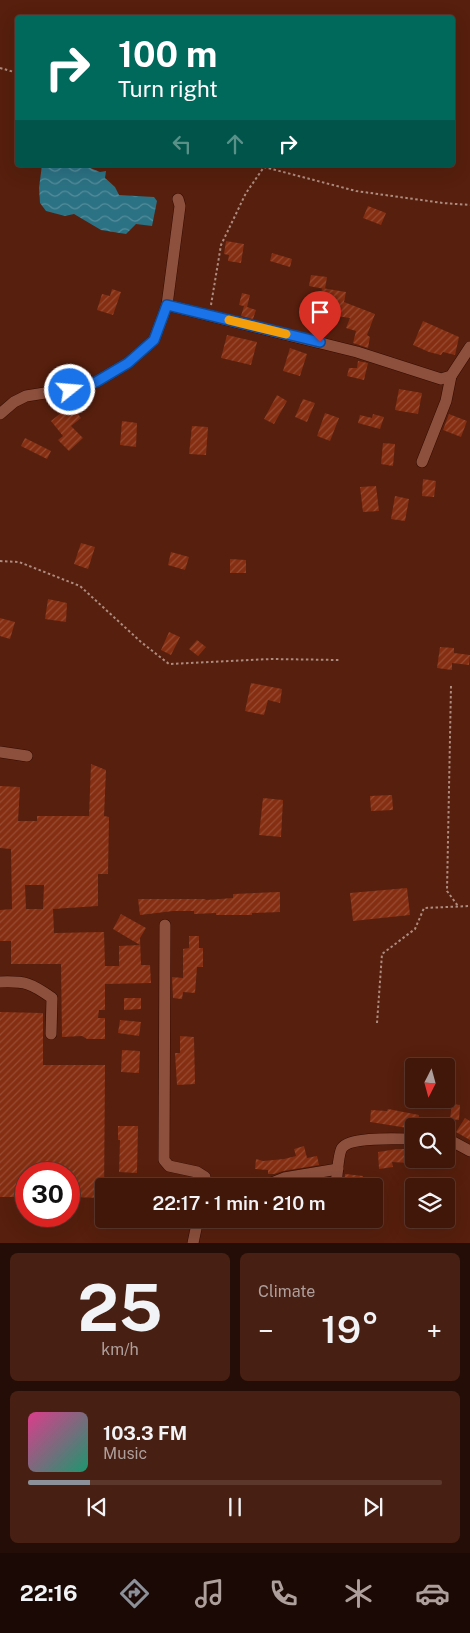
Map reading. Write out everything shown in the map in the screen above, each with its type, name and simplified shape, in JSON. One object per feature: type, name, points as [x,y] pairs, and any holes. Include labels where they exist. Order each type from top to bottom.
[{"type":"street","points":[[0,414],[14,402],[26,396],[70,390],[96,382],[128,363],[154,340],[167,305],[180,206],[178,199]]},
{"type":"street","points":[[167,305],[357,352],[441,379],[451,376]]},
{"type":"street","points":[[422,462],[446,401],[451,376],[470,347]]},
{"type":"street","points":[[0,752],[27,756]]},
{"type":"street","points":[[165,925],[164,1160],[168,1166],[197,1172],[205,1178]]},
{"type":"street","points":[[0,982],[22,981],[38,988],[52,998],[51,1034]]},
{"type":"street","points":[[337,1178],[341,1149],[347,1143],[364,1140],[405,1139]]},
{"type":"street","points":[[455,1143],[470,1151]]},
{"type":"street","points":[[284,1178],[338,1169]]},
{"type":"street","points":[[193,1243],[196,1228]]},
{"type":"path","points":[[0,68],[15,72]]},
{"type":"path","points":[[210,315],[221,245],[246,193],[264,167]]},
{"type":"path","points":[[269,167],[356,191],[470,205]]},
{"type":"path","points":[[0,561],[19,562],[80,586],[140,642],[169,664],[270,659],[339,660]]},
{"type":"path","points":[[451,686],[447,891],[458,906]]},
{"type":"path","points":[[377,1023],[382,954],[415,929],[424,908],[470,906]]},
{"type":"water","points":[[42,167],[88,167],[100,172],[106,171],[105,178],[115,187],[119,195],[154,197],[157,201],[152,226],[136,224],[126,234],[101,230],[74,214],[65,216],[46,211],[40,203],[39,188]]},
{"type":"building","points":[[368,206],[386,213],[381,225],[363,218]]},
{"type":"building","points":[[226,241],[244,244],[241,263],[228,261],[229,255],[224,254]]},
{"type":"building","points":[[272,253],[292,259],[290,267],[270,261]]},
{"type":"building","points":[[311,275],[327,277],[325,289],[309,286]]},
{"type":"building","points":[[322,288],[346,292],[344,302],[375,314],[367,335],[370,337],[368,348],[353,343],[356,331],[346,328],[350,318],[318,313]]},
{"type":"building","points":[[112,289],[121,292],[113,315],[97,310],[102,294],[110,296]]},
{"type":"building","points":[[242,293],[250,295],[247,307],[256,310],[253,319],[241,316],[244,306],[239,305]]},
{"type":"building","points":[[423,321],[459,337],[455,355],[443,352],[441,355],[413,345]]},
{"type":"building","points":[[227,335],[257,342],[251,365],[221,358]]},
{"type":"building","points":[[290,348],[307,354],[300,376],[283,371]]},
{"type":"building","points":[[358,361],[368,363],[364,380],[347,376],[349,368],[357,368]]},
{"type":"building","points":[[399,389],[422,393],[418,414],[395,410]]},
{"type":"building","points":[[277,395],[287,401],[274,424],[264,419]]},
{"type":"building","points":[[303,399],[315,403],[307,422],[295,417]]},
{"type":"building","points":[[71,405],[81,418],[71,426],[83,438],[69,451],[58,440],[63,436],[51,421]]},
{"type":"building","points":[[325,413],[339,418],[330,441],[317,436]]},
{"type":"building","points":[[373,414],[384,417],[380,429],[358,423],[360,415],[372,418]]},
{"type":"building","points":[[449,414],[467,421],[461,437],[443,430]]},
{"type":"building","points":[[122,421],[137,423],[136,447],[120,445]]},
{"type":"building","points":[[192,426],[208,427],[206,455],[189,454]]},
{"type":"building","points":[[25,438],[51,451],[47,459],[21,446]]},
{"type":"building","points":[[383,443],[395,444],[393,466],[381,464]]},
{"type":"building","points":[[423,479],[436,481],[434,497],[422,496]]},
{"type":"building","points":[[376,486],[379,511],[363,512],[360,487]]},
{"type":"building","points":[[395,496],[409,499],[405,521],[391,519]]},
{"type":"building","points":[[81,543],[95,547],[88,569],[74,564]]},
{"type":"building","points":[[171,552],[189,557],[185,570],[168,565]]},
{"type":"building","points":[[230,559],[246,560],[246,573],[230,573]]},
{"type":"building","points":[[48,599],[67,603],[66,622],[45,619]]},
{"type":"building","points":[[0,618],[15,622],[10,639],[0,636]]},
{"type":"building","points":[[169,632],[180,637],[171,655],[161,650]]},
{"type":"building","points":[[197,640],[206,647],[198,656],[189,649]]},
{"type":"building","points":[[440,647],[454,648],[454,653],[470,655],[469,665],[452,663],[452,670],[437,668]]},
{"type":"building","points":[[251,683],[282,689],[280,703],[268,700],[264,715],[245,711]]},
{"type":"building","points":[[91,764],[106,770],[104,816],[109,817],[108,874],[98,874],[98,906],[53,909],[54,933],[104,932],[105,966],[119,966],[119,946],[140,945],[113,929],[121,914],[146,928],[140,938],[141,965],[150,965],[151,983],[105,984],[105,1010],[99,1010],[98,1018],[105,1018],[105,1039],[87,1039],[82,1036],[62,1037],[61,964],[11,964],[11,941],[0,941],[0,910],[12,909],[11,849],[0,848],[0,786],[20,787],[18,821],[37,821],[37,816],[89,816]],"holes":[[[25,885],[44,885],[43,909],[26,909]]]},
{"type":"building","points":[[392,795],[393,810],[371,811],[370,796]]},
{"type":"building","points":[[263,798],[283,800],[281,837],[259,835]]},
{"type":"building","points":[[407,888],[410,915],[353,921],[350,893]]},
{"type":"building","points":[[280,892],[280,912],[252,913],[252,915],[194,914],[194,911],[173,911],[140,915],[138,899],[206,900],[233,898],[233,894]]},
{"type":"building","points":[[189,936],[199,936],[199,948],[203,948],[203,967],[197,967],[195,993],[183,992],[182,999],[173,998],[172,977],[183,978],[183,949],[189,948]]},
{"type":"building","points":[[124,998],[141,998],[141,1009],[124,1010]]},
{"type":"building","points":[[0,1012],[43,1013],[43,1065],[105,1065],[104,1178],[95,1178],[95,1198],[80,1197],[80,1162],[15,1162],[15,1197],[0,1197]]},
{"type":"building","points":[[120,1020],[141,1022],[139,1036],[118,1033]]},
{"type":"building","points":[[180,1036],[194,1037],[195,1084],[177,1085],[175,1053],[180,1053]]},
{"type":"building","points":[[122,1050],[140,1051],[139,1073],[121,1072]]},
{"type":"building","points":[[455,1104],[460,1105],[459,1120],[450,1118],[451,1108],[455,1108]]},
{"type":"building","points":[[388,1109],[419,1115],[419,1118],[405,1118],[405,1128],[370,1122],[371,1110],[387,1111]]},
{"type":"building","points":[[465,1118],[470,1121],[470,1140],[456,1132]]},
{"type":"building","points":[[118,1126],[138,1126],[137,1173],[119,1172],[120,1140],[118,1140]]},
{"type":"building","points":[[304,1146],[307,1158],[317,1156],[319,1165],[274,1174],[268,1174],[268,1170],[255,1169],[256,1159],[263,1161],[296,1156],[294,1149]]},
{"type":"building","points":[[405,1149],[405,1163],[392,1162],[393,1167],[379,1169],[378,1152]]},
{"type":"building","points":[[345,1174],[363,1176],[363,1178],[345,1178]]},
{"type":"slow traffic","points":[[229,320],[286,334]]},
{"type":"route","points":[[70,390],[96,382],[128,363],[154,340],[167,305],[320,342]]}]
